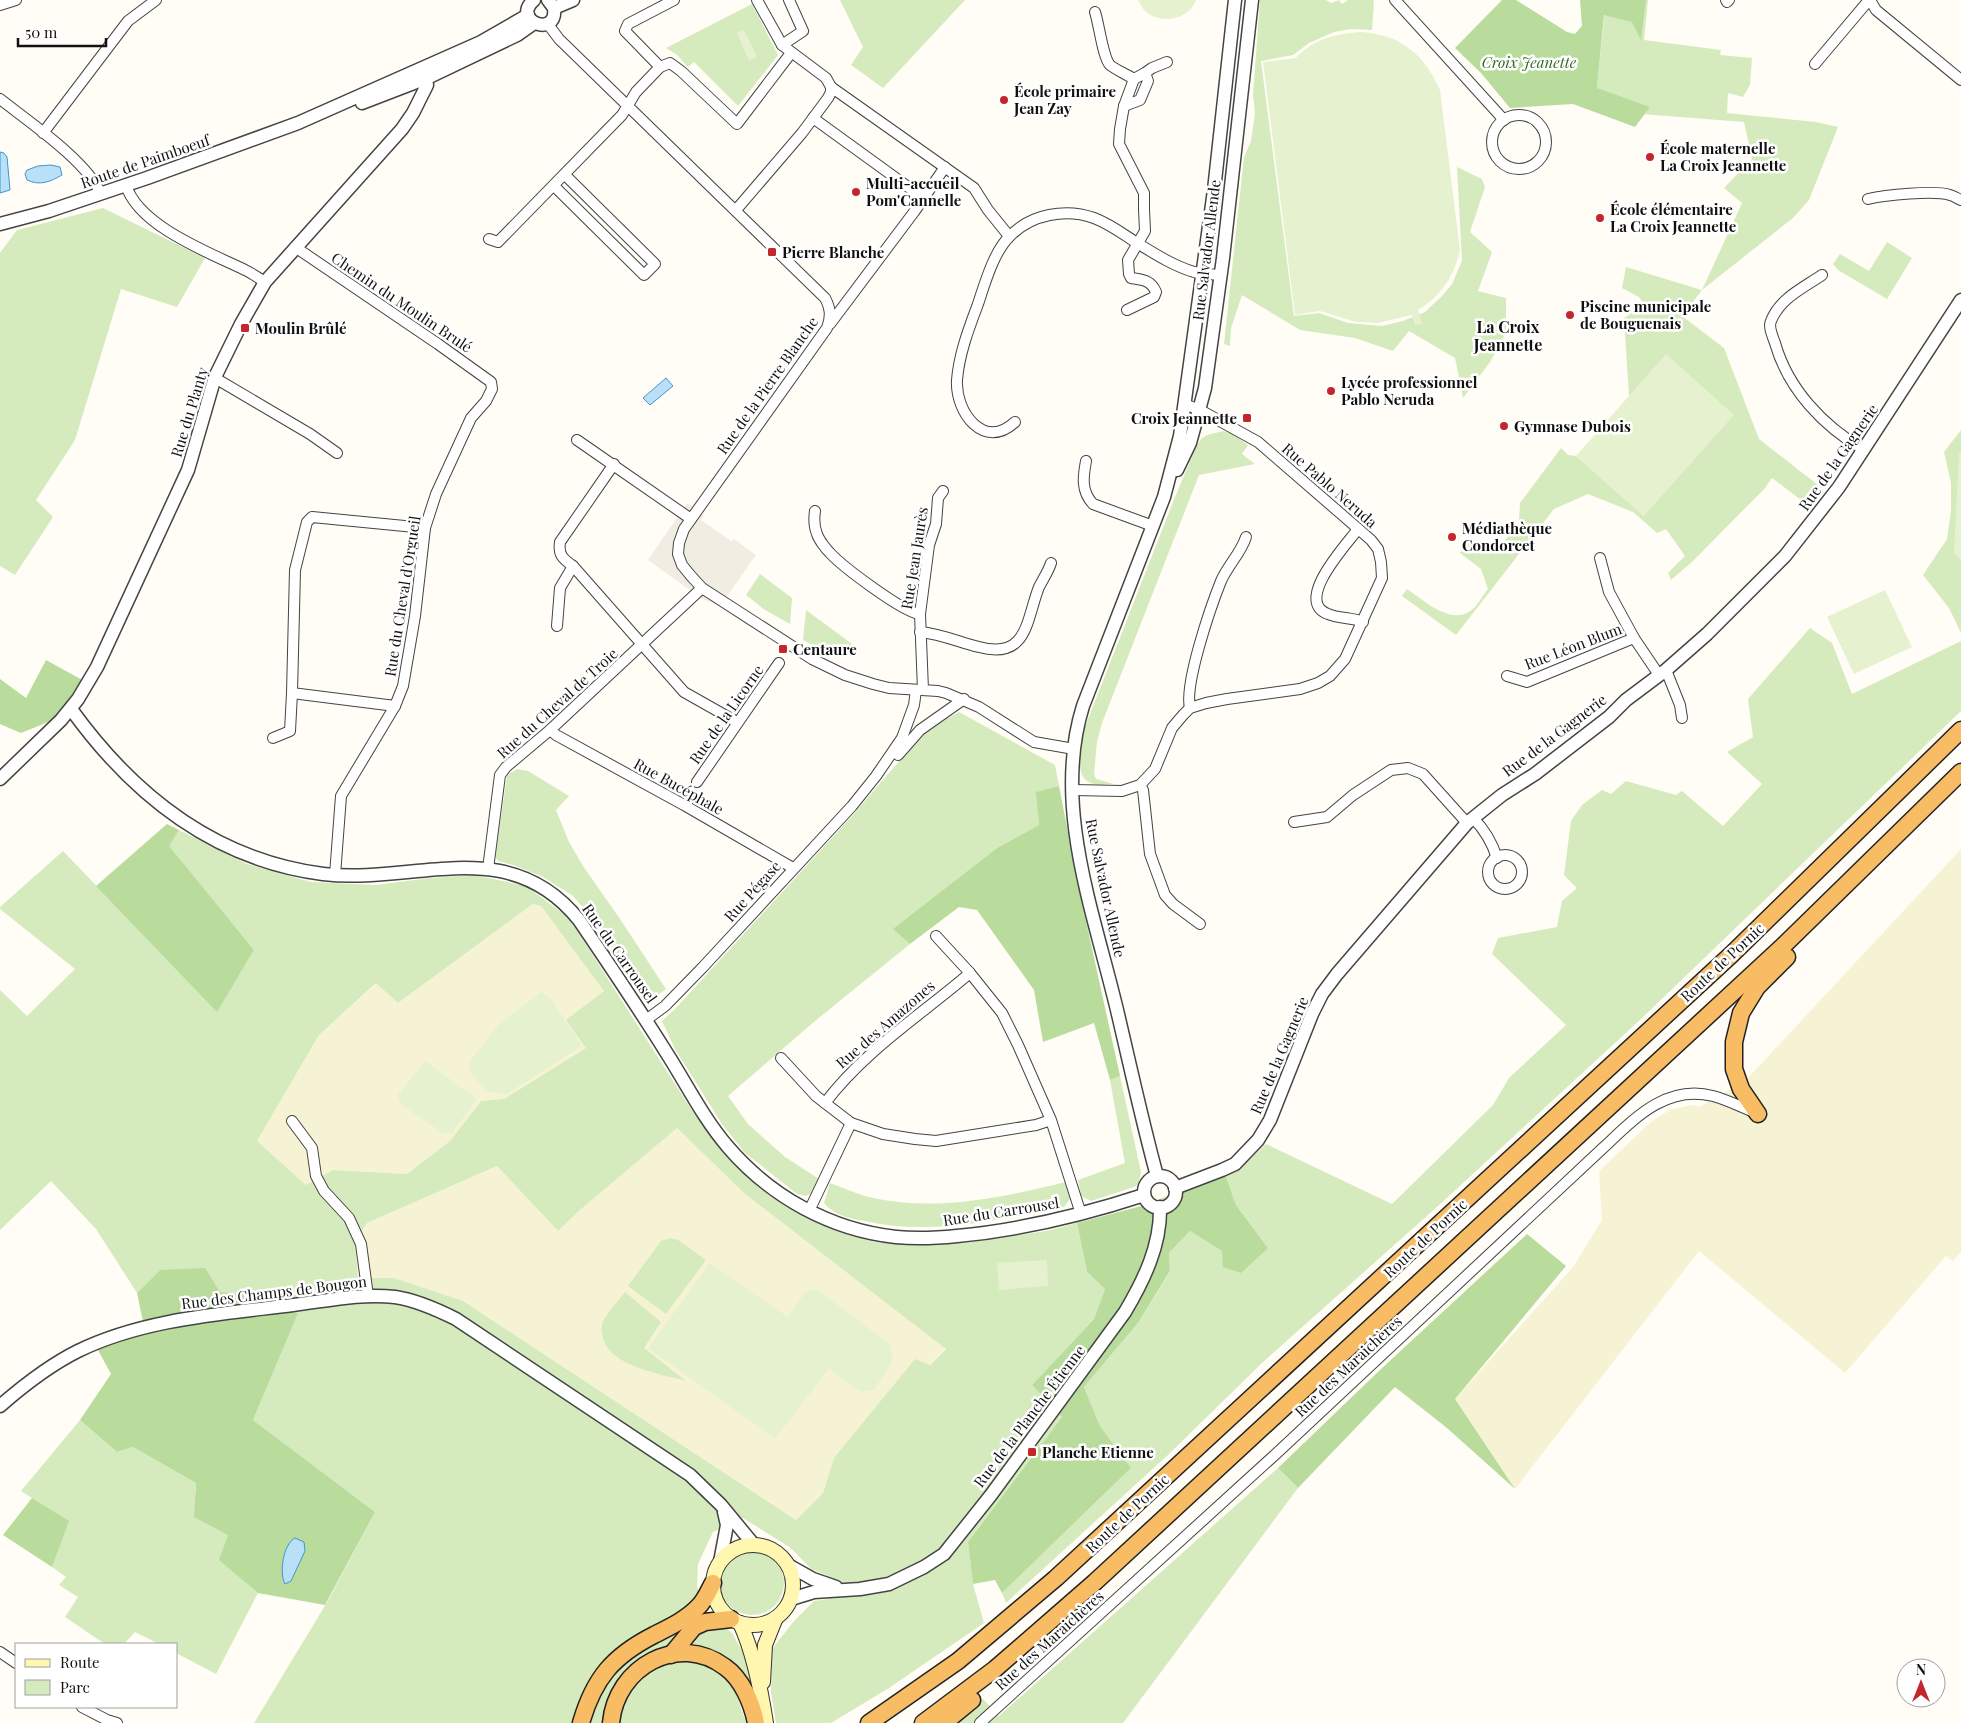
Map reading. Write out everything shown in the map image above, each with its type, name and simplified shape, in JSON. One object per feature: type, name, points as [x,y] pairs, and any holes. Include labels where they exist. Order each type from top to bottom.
[{"type":"highway","name":"Route de Pornic","points":[[869,1723],[958,1661],[1056,1578],[1732,954],[1961,730]]},
{"type":"highway","name":"Route de Pornic","points":[[922,1723],[995,1669],[1095,1582],[1814,917],[1961,772]]},
{"type":"highway","points":[[1758,1114],[1741,1088],[1734,1069],[1734,1042],[1740,1013],[1757,987],[1805,939],[1814,917]]},
{"type":"highway","points":[[581,1723],[593,1690],[602,1675],[635,1645],[680,1622],[700,1605],[713,1583]]},
{"type":"highway","points":[[671,1654],[694,1627],[705,1622],[735,1621]]},
{"type":"highway","points":[[611,1723],[613,1708],[629,1678],[658,1658],[671,1654],[704,1656],[726,1667],[744,1688],[756,1723]]},
{"type":"highway","points":[[944,1723],[989,1686],[995,1669]]},
{"type":"main road","points":[[762,1698],[765,1645],[775,1620],[784,1611],[791,1598],[793,1581],[788,1565],[777,1553],[754,1545],[739,1548],[725,1556],[715,1572],[713,1583],[716,1600],[720,1608],[735,1621],[748,1643],[762,1698],[766,1723]]},
{"type":"main road","points":[[735,1621],[758,1625],[775,1620]]},
{"type":"street","points":[[2,3],[16,0]]},
{"type":"street","points":[[43,133],[128,21],[156,0]]},
{"type":"street","points":[[533,11],[553,17],[551,4],[573,0]]},
{"type":"street","points":[[660,67],[625,31],[628,24],[674,0]]},
{"type":"street","points":[[757,0],[782,45],[826,78],[831,87],[974,188],[988,210],[1009,236]]},
{"type":"street","points":[[782,45],[803,31],[789,0]]},
{"type":"street","name":"Rue Salvador Allende","points":[[1164,497],[1180,436],[1214,190],[1235,0]]},
{"type":"street","name":"Rue Salvador Allende","points":[[1158,1176],[1087,887],[1076,831],[1073,790],[1075,736],[1083,706],[1164,497],[1190,442],[1200,410],[1205,388],[1220,275],[1252,0]]},
{"type":"street","points":[[1395,0],[1504,120]]},
{"type":"street","points":[[1815,64],[1869,0],[1876,10],[1961,80]]},
{"type":"street","name":"Route de Paimboeuf","points":[[0,224],[101,194],[238,146],[298,123],[389,82],[425,73],[533,11]]},
{"type":"street","name":"Rue de la Pierre Blanche","points":[[533,11],[559,39],[826,298],[828,304],[831,319],[827,328],[684,529],[679,543],[678,554],[682,565],[702,588],[766,630],[826,666],[845,675],[889,688],[938,690],[964,699],[1034,742],[1074,749]]},
{"type":"street","points":[[1095,12],[1101,31],[1104,56],[1109,64],[1134,79]]},
{"type":"street","points":[[489,239],[498,242],[565,175],[622,115],[636,92],[660,67],[670,63],[681,70],[738,124],[791,53]]},
{"type":"street","points":[[1127,310],[1154,297],[1156,292],[1154,286],[1148,281],[1131,278],[1129,274],[1128,260],[1145,231],[1144,193],[1120,144],[1120,129],[1124,106],[1134,79],[1152,68],[1167,62]]},
{"type":"street","name":"Rue du Planty","points":[[0,779],[70,709],[97,667],[188,470],[215,378],[241,324],[265,282],[402,129],[427,85],[425,73]]},
{"type":"street","points":[[1124,106],[1140,100],[1148,81],[1145,74]]},
{"type":"street","points":[[736,210],[813,118],[828,98],[831,87]]},
{"type":"street","points":[[0,99],[83,167],[96,183],[101,194]]},
{"type":"street","points":[[1514,116],[1524,116],[1539,125],[1543,131],[1546,145],[1536,164],[1522,169],[1515,169],[1508,167],[1497,158],[1492,145],[1492,138],[1504,120],[1514,116]]},
{"type":"street","points":[[813,118],[922,198]]},
{"type":"street","points":[[827,328],[914,212],[944,167]]},
{"type":"street","points":[[554,186],[644,275],[650,270],[655,264],[565,175]]},
{"type":"street","points":[[126,185],[130,196],[150,218],[170,233],[197,248],[248,271],[265,282]]},
{"type":"street","points":[[1868,199],[1886,194],[1950,194],[1961,200]]},
{"type":"street","points":[[1015,422],[1008,428],[997,432],[986,431],[972,423],[959,402],[957,392],[957,379],[966,336],[992,266],[1009,236],[1028,223],[1043,216],[1059,213],[1075,214],[1094,218],[1174,264],[1202,273],[1220,275]]},
{"type":"street","name":"Chemin du Moulin Brulé","points":[[296,247],[491,382]]},
{"type":"street","points":[[1822,275],[1786,299],[1771,321],[1771,331],[1780,360],[1806,401],[1835,431],[1864,450]]},
{"type":"street","name":"Rue de la Gagnerie","points":[[1175,1188],[1228,1167],[1243,1157],[1254,1145],[1270,1120],[1312,1014],[1322,994],[1342,967],[1470,820],[1550,762],[1609,717],[1626,700],[1663,673],[1707,634],[1785,556],[1830,500],[1961,300]]},
{"type":"street","points":[[215,378],[310,434],[338,453]]},
{"type":"street","name":"Rue du Cheval d'Orgueil","points":[[335,875],[341,796],[395,706],[403,686],[415,616],[424,528],[436,494],[470,418],[486,401],[492,389],[491,382]]},
{"type":"street","name":"Rue Pablo Neruda","points":[[1184,404],[1200,410],[1258,442],[1371,540],[1378,549],[1382,572],[1378,591],[1346,659],[1330,676],[1318,683],[1300,689],[1227,699],[1190,708]]},
{"type":"street","points":[[577,440],[691,519]]},
{"type":"street","points":[[1086,461],[1083,476],[1084,487],[1088,498],[1094,504],[1153,526]]},
{"type":"street","points":[[614,464],[560,542],[559,551],[562,557],[573,566],[684,692],[737,722]]},
{"type":"street","name":"Rue Jean Jaurès","points":[[919,690],[920,614],[929,544],[936,524],[938,498],[942,491]]},
{"type":"street","points":[[815,511],[814,518],[817,535],[830,553],[894,603],[914,614],[920,614]]},
{"type":"street","points":[[273,738],[290,730],[296,570],[307,522],[312,517],[318,516],[424,528]]},
{"type":"street","points":[[1358,529],[1321,578],[1316,596],[1322,611],[1328,614],[1355,618],[1362,622]]},
{"type":"street","points":[[1073,790],[1122,791],[1140,785],[1155,769],[1172,728],[1190,708],[1188,702],[1194,662],[1222,579],[1243,546],[1246,537]]},
{"type":"street","points":[[1600,558],[1609,592],[1634,638]]},
{"type":"street","points":[[920,632],[942,635],[989,649],[1000,650],[1015,644],[1020,640],[1028,624],[1039,587],[1050,563]]},
{"type":"street","points":[[557,626],[560,588],[573,566]]},
{"type":"street","name":"Rue du Cheval de Troie","points":[[488,869],[500,775],[506,767],[550,730],[702,588]]},
{"type":"street","name":"Rue Léon Blum","points":[[1507,676],[1527,682],[1634,638],[1663,673],[1680,705],[1682,718]]},
{"type":"street","name":"Rue de la Licorne","points":[[697,782],[779,663]]},
{"type":"street","name":"Rue Pégase","points":[[646,1020],[665,1006],[703,968],[852,806],[876,776],[902,738],[919,690]]},
{"type":"street","points":[[292,693],[395,706]]},
{"type":"street","name":"Rue Pégase","points":[[876,776],[890,767],[920,730],[964,699]]},
{"type":"street","name":"Rue du Carrousel","points":[[70,709],[93,739],[130,779],[157,802],[187,824],[217,841],[254,857],[299,869],[335,875],[370,876],[455,867],[488,869],[512,874],[538,884],[566,904],[579,920],[646,1020],[708,1121],[727,1146],[758,1177],[783,1196],[808,1211],[859,1231],[918,1239],[982,1234],[1081,1214],[1144,1195]]},
{"type":"street","name":"Rue Bucéphale","points":[[550,730],[793,868]]},
{"type":"street","points":[[1294,822],[1327,817],[1353,795],[1391,770],[1408,768],[1423,774],[1470,820],[1485,831],[1492,843],[1496,858]]},
{"type":"street","points":[[1140,785],[1150,854],[1165,895],[1173,904],[1200,924]]},
{"type":"street","points":[[936,936],[1002,1012],[1051,1120],[1081,1214]]},
{"type":"street","name":"Rue des Amazones","points":[[826,1103],[843,1081],[901,1028],[970,973]]},
{"type":"street","points":[[780,1058],[816,1096],[851,1123],[883,1134],[936,1141],[1036,1125],[1051,1120]]},
{"type":"street","name":"Rue des Maraichères","points":[[980,1723],[1274,1456],[1648,1108],[1677,1095],[1700,1094],[1714,1096],[1758,1114]]},
{"type":"street","points":[[292,1121],[312,1148],[316,1176],[324,1191],[349,1218],[361,1244],[368,1296]]},
{"type":"street","points":[[808,1211],[851,1123]]},
{"type":"street","points":[[1158,1176],[1167,1177],[1175,1188],[1172,1201],[1165,1206],[1152,1205],[1144,1195],[1146,1184],[1151,1178],[1158,1176]]},
{"type":"street","name":"Rue de la Planche Étienne","points":[[791,1598],[814,1592],[860,1589],[889,1584],[924,1567],[944,1554],[966,1528],[1125,1312],[1143,1281],[1152,1256],[1160,1223],[1160,1207]]},
{"type":"street","name":"Rue des Champs de Bougon","points":[[0,1406],[57,1363],[79,1350],[126,1333],[166,1322],[368,1296],[408,1300],[435,1309],[456,1319],[690,1475],[721,1505],[754,1545]]},
{"type":"street","points":[[720,1562],[727,1525],[721,1505]]},
{"type":"street","name":"Rue de la Planche Étienne","points":[[788,1565],[813,1579],[831,1586],[860,1589]]},
{"type":"street","points":[[0,1652],[15,1662]]},
{"type":"street","points":[[84,1708],[117,1723]]},
{"type":"shaded area","points":[[687,503],[704,515],[701,520],[731,541],[734,539],[756,555],[720,606],[702,599],[648,560]]},
{"type":"shaded area","points":[[1961,849],[1961,1252],[1953,1261],[1946,1256],[1845,1373],[1699,1251],[1515,1489],[1455,1399],[1573,1267],[1602,1220],[1599,1171],[1652,1121],[1670,1110],[1692,1105],[1700,1107],[1747,1079]]},
{"type":"shaded area","points":[[533,904],[541,906],[605,991],[597,998],[586,1048],[504,1099],[481,1101],[450,1141],[407,1174],[333,1170],[306,1185],[257,1141],[319,1035],[377,983],[398,1003]]},
{"type":"shaded area","points":[[677,1128],[745,1194],[946,1348],[834,1458],[823,1493],[796,1520],[463,1301],[394,1278],[358,1278],[355,1241],[367,1223],[497,1166],[558,1231]]},
{"type":"green space","points":[[840,0],[965,0],[883,88],[851,65],[863,47]]},
{"type":"green space","points":[[1138,0],[1196,0],[1192,7],[1181,16],[1166,19],[1151,15],[1144,10]]},
{"type":"green space","points":[[1260,0],[1326,0],[1331,3],[1339,0],[1342,4],[1348,0],[1373,0],[1374,2],[1372,30],[1351,29],[1334,32],[1309,43],[1293,55],[1261,61],[1294,316],[1319,313],[1348,323],[1382,326],[1403,321],[1425,312],[1452,284],[1462,261],[1457,167],[1482,179],[1485,187],[1470,232],[1492,252],[1478,291],[1506,298],[1506,333],[1490,362],[1463,398],[1455,358],[1409,331],[1393,351],[1355,338],[1300,330],[1242,295],[1231,328],[1230,346],[1224,344],[1244,157],[1251,141],[1255,113],[1253,95]]},
{"type":"green space","name":"Croix Jeanette","points":[[1502,0],[1516,0],[1567,32],[1575,34],[1582,26],[1580,0],[1646,0],[1641,40],[1632,22],[1604,15],[1597,88],[1650,107],[1635,127],[1573,104],[1510,108],[1481,73],[1455,48]]},
{"type":"green space","points":[[1606,0],[1648,0],[1644,40],[1721,50],[1720,55],[1752,58],[1750,85],[1743,97],[1728,93],[1727,113],[1816,122],[1838,127],[1809,200],[1793,218],[1702,290],[1742,203],[1724,188],[1752,159],[1744,122],[1603,111],[1597,88]]},
{"type":"green space","points":[[752,4],[778,55],[738,106],[694,62],[688,67],[677,55],[666,48]]},
{"type":"green space","points":[[744,30],[757,57],[749,61],[737,33]]},
{"type":"green space","points":[[1362,32],[1388,37],[1410,49],[1427,66],[1440,90],[1460,250],[1454,269],[1445,285],[1433,299],[1418,310],[1422,324],[1415,325],[1412,315],[1378,323],[1356,322],[1320,311],[1295,315],[1263,62],[1296,58],[1310,46],[1326,38]]},
{"type":"green space","points":[[103,208],[205,258],[177,307],[121,289],[75,440],[36,500],[53,517],[15,575],[0,566],[0,253],[17,230]]},
{"type":"green space","points":[[1887,242],[1912,258],[1887,299],[1838,270],[1833,264],[1840,254],[1869,271]]},
{"type":"green space","points":[[1626,267],[1702,290],[1682,316],[1724,348],[1759,439],[1823,489],[1809,506],[1772,478],[1765,488],[1693,561],[1671,580],[1668,573],[1685,556],[1666,529],[1657,533],[1633,512],[1588,494],[1554,509],[1456,635],[1402,596],[1407,589],[1431,606],[1448,614],[1466,613],[1474,608],[1488,589],[1481,569],[1460,553],[1470,539],[1495,547],[1501,546],[1519,522],[1520,503],[1561,448],[1568,455],[1576,456],[1644,516],[1666,355],[1629,396],[1624,318],[1645,305],[1639,297],[1622,288]]},
{"type":"green space","points":[[1666,354],[1734,415],[1644,516],[1576,456]]},
{"type":"green space","points":[[1961,430],[1961,633],[1949,608],[1923,575],[1947,539],[1951,511],[1951,483],[1944,452]]},
{"type":"green space","points":[[1223,431],[1232,434],[1248,445],[1242,454],[1255,464],[1199,475],[1102,723],[1097,742],[1094,774],[1096,779],[1114,784],[1093,784],[1086,780],[1080,768],[1083,732],[1195,450],[1201,439],[1207,435]]},
{"type":"green space","points":[[1961,452],[1961,560],[1954,553],[1959,454]]},
{"type":"green space","points":[[760,574],[792,598],[790,624],[765,610],[746,595]]},
{"type":"green space","points":[[1885,590],[1912,647],[1854,674],[1827,617]]},
{"type":"green space","points":[[806,610],[852,644],[833,656],[803,640]]},
{"type":"green space","points":[[1810,628],[1832,643],[1852,694],[1961,641],[1961,711],[1642,1018],[1438,1206],[1262,1363],[1170,1453],[1006,1603],[1002,1593],[1131,1468],[1100,1426],[1084,1387],[1138,1323],[1170,1272],[1169,1253],[1190,1231],[1222,1251],[1268,1248],[1236,1205],[1225,1174],[1241,1168],[1266,1144],[1392,1204],[1493,1105],[1509,1078],[1566,1025],[1492,954],[1498,938],[1557,927],[1562,901],[1577,888],[1564,875],[1571,821],[1582,805],[1602,790],[1611,794],[1626,781],[1676,795],[1682,791],[1723,826],[1762,784],[1727,752],[1753,737],[1748,699]]},
{"type":"green space","points":[[46,660],[84,681],[53,720],[21,733],[0,724],[0,679],[26,698]]},
{"type":"green space","points":[[959,712],[1055,765],[1059,786],[1037,792],[1039,825],[997,848],[894,929],[910,944],[815,1021],[728,1096],[748,1124],[785,1157],[819,1179],[811,1194],[806,1196],[797,1194],[744,1152],[722,1124],[675,1049],[662,1021],[852,816],[925,731]]},
{"type":"green space","points":[[517,769],[528,771],[569,796],[556,810],[569,842],[583,866],[666,989],[648,1002],[592,918],[573,896],[543,877],[498,861],[495,857],[507,776]]},
{"type":"green space","points":[[1059,786],[1080,894],[1120,1076],[1110,1080],[1094,1023],[1043,1042],[1034,990],[977,910],[959,907],[910,944],[893,929],[997,848],[1039,825],[1036,792]]},
{"type":"green space","points":[[167,824],[179,830],[169,846],[254,950],[217,1012],[96,886]]},
{"type":"green space","points":[[179,830],[247,864],[311,882],[376,885],[474,875],[526,886],[569,918],[691,1109],[735,1163],[771,1197],[829,1228],[874,1242],[909,1245],[966,1243],[1046,1231],[1077,1223],[1087,1272],[1105,1289],[1094,1319],[1032,1385],[1062,1417],[968,1542],[973,1584],[984,1623],[889,1688],[831,1723],[776,1723],[771,1692],[772,1649],[794,1621],[814,1601],[828,1599],[826,1575],[811,1569],[791,1548],[743,1518],[713,1532],[698,1564],[697,1587],[708,1614],[732,1633],[744,1654],[752,1683],[736,1693],[746,1723],[254,1723],[329,1599],[375,1512],[253,1420],[297,1314],[280,1313],[255,1295],[220,1292],[160,1270],[137,1293],[96,1229],[51,1181],[0,1230],[0,990],[27,1016],[75,969],[0,909],[0,907],[63,851],[217,1011],[254,950],[168,846]],"holes":[[[533,904],[541,906],[604,991],[566,1020],[586,1048],[504,1099],[481,1101],[450,1141],[407,1174],[333,1170],[306,1185],[257,1141],[319,1035],[376,983],[398,1003]],[[677,1128],[745,1194],[946,1349],[930,1365],[915,1359],[834,1458],[823,1493],[796,1520],[463,1301],[394,1278],[358,1278],[355,1241],[367,1223],[497,1166],[558,1231]]]},
{"type":"green space","points":[[541,992],[551,999],[582,1046],[507,1094],[489,1092],[471,1074],[469,1062],[500,1023]]},
{"type":"green space","points":[[425,1061],[477,1099],[452,1133],[444,1134],[401,1104],[398,1095]]},
{"type":"green space","points":[[1120,1076],[1141,1172],[1139,1182],[1137,1186],[1091,1201],[1081,1196],[1078,1180],[1125,1163],[1110,1080]]},
{"type":"green space","points":[[1225,1174],[1236,1205],[1268,1248],[1241,1273],[1223,1267],[1222,1251],[1190,1231],[1169,1253],[1170,1271],[1138,1323],[1084,1387],[1100,1426],[1131,1468],[1002,1593],[995,1580],[973,1584],[968,1542],[1062,1417],[1032,1385],[1094,1319],[1105,1289],[1087,1272],[1077,1223],[1145,1205]]},
{"type":"green space","points":[[1066,1182],[1070,1199],[1064,1207],[1014,1217],[940,1227],[890,1225],[859,1220],[842,1216],[832,1211],[824,1203],[830,1183],[873,1198],[921,1204],[970,1201],[1019,1193]]},
{"type":"green space","points":[[1527,1234],[1566,1266],[1455,1399],[1515,1489],[1447,1428],[1395,1387],[1298,1488],[1278,1468],[1381,1369]]},
{"type":"green space","points":[[670,1238],[678,1240],[706,1260],[666,1314],[628,1286],[661,1241]]},
{"type":"green space","points":[[1047,1260],[1048,1286],[999,1290],[997,1263]]},
{"type":"green space","points":[[710,1263],[788,1317],[805,1292],[816,1289],[889,1343],[893,1360],[874,1390],[860,1392],[829,1368],[775,1439],[648,1348]]},
{"type":"green space","points":[[205,1268],[220,1292],[255,1295],[280,1313],[298,1313],[253,1420],[375,1512],[325,1605],[258,1593],[219,1560],[228,1535],[194,1517],[196,1483],[133,1447],[117,1452],[80,1420],[111,1374],[98,1350],[145,1331],[137,1293],[160,1270]]},
{"type":"green space","points":[[625,1292],[661,1322],[644,1348],[686,1381],[638,1368],[627,1363],[608,1349],[603,1339],[602,1324]]},
{"type":"green space","points":[[80,1420],[117,1452],[133,1447],[196,1483],[195,1494],[228,1535],[220,1560],[258,1593],[216,1674],[178,1654],[178,1643],[157,1643],[135,1632],[125,1643],[104,1643],[65,1617],[78,1597],[59,1585],[66,1577],[52,1567],[68,1521],[21,1491]]},
{"type":"green space","points":[[1278,1468],[1298,1488],[1123,1723],[957,1723],[983,1699],[999,1716]]},
{"type":"green space","points":[[32,1498],[69,1521],[52,1567],[3,1535]]},
{"type":"green space","points":[[752,1551],[764,1553],[775,1560],[782,1571],[784,1583],[782,1595],[775,1606],[764,1613],[752,1615],[740,1613],[729,1606],[722,1595],[720,1583],[722,1571],[729,1560],[740,1553]]},
{"type":"water","points":[[0,152],[4,153],[7,157],[10,190],[0,193]]},
{"type":"water","points":[[51,165],[60,167],[62,175],[45,182],[36,183],[27,180],[25,174],[27,170],[38,166]]},
{"type":"water","points":[[666,378],[673,386],[650,405],[643,398]]},
{"type":"water","points":[[295,1538],[304,1542],[305,1551],[291,1581],[285,1584],[282,1573],[283,1559],[288,1546]]},
{"type":"place","name":"École primaire Jean Zay","points":[[1004,100]]},
{"type":"place","name":"École maternelle La Croix Jeannette","points":[[1650,157]]},
{"type":"place","name":"Multi-accueil Pom'Cannelle","points":[[856,192]]},
{"type":"place","name":"École élémentaire La Croix Jeannette","points":[[1600,218]]},
{"type":"place","name":"Pierre Blanche","points":[[772,252]]},
{"type":"place","name":"Piscine municipale de Bouguenais","points":[[1570,315]]},
{"type":"place","name":"Moulin Brûlé","points":[[245,328]]},
{"type":"place","name":"Lycée professionnel Pablo Neruda","points":[[1331,391]]},
{"type":"place","name":"Croix Jeannette","points":[[1247,418]]},
{"type":"place","name":"Gymnase Dubois","points":[[1504,426]]},
{"type":"place","name":"Médiathèque Condorcet","points":[[1452,537]]},
{"type":"place","name":"Centaure","points":[[783,649]]},
{"type":"place","name":"Planche Etienne","points":[[1032,1452]]},
{"type":"district","name":"La Croix Jeannette","points":[[1508,335]]}]
